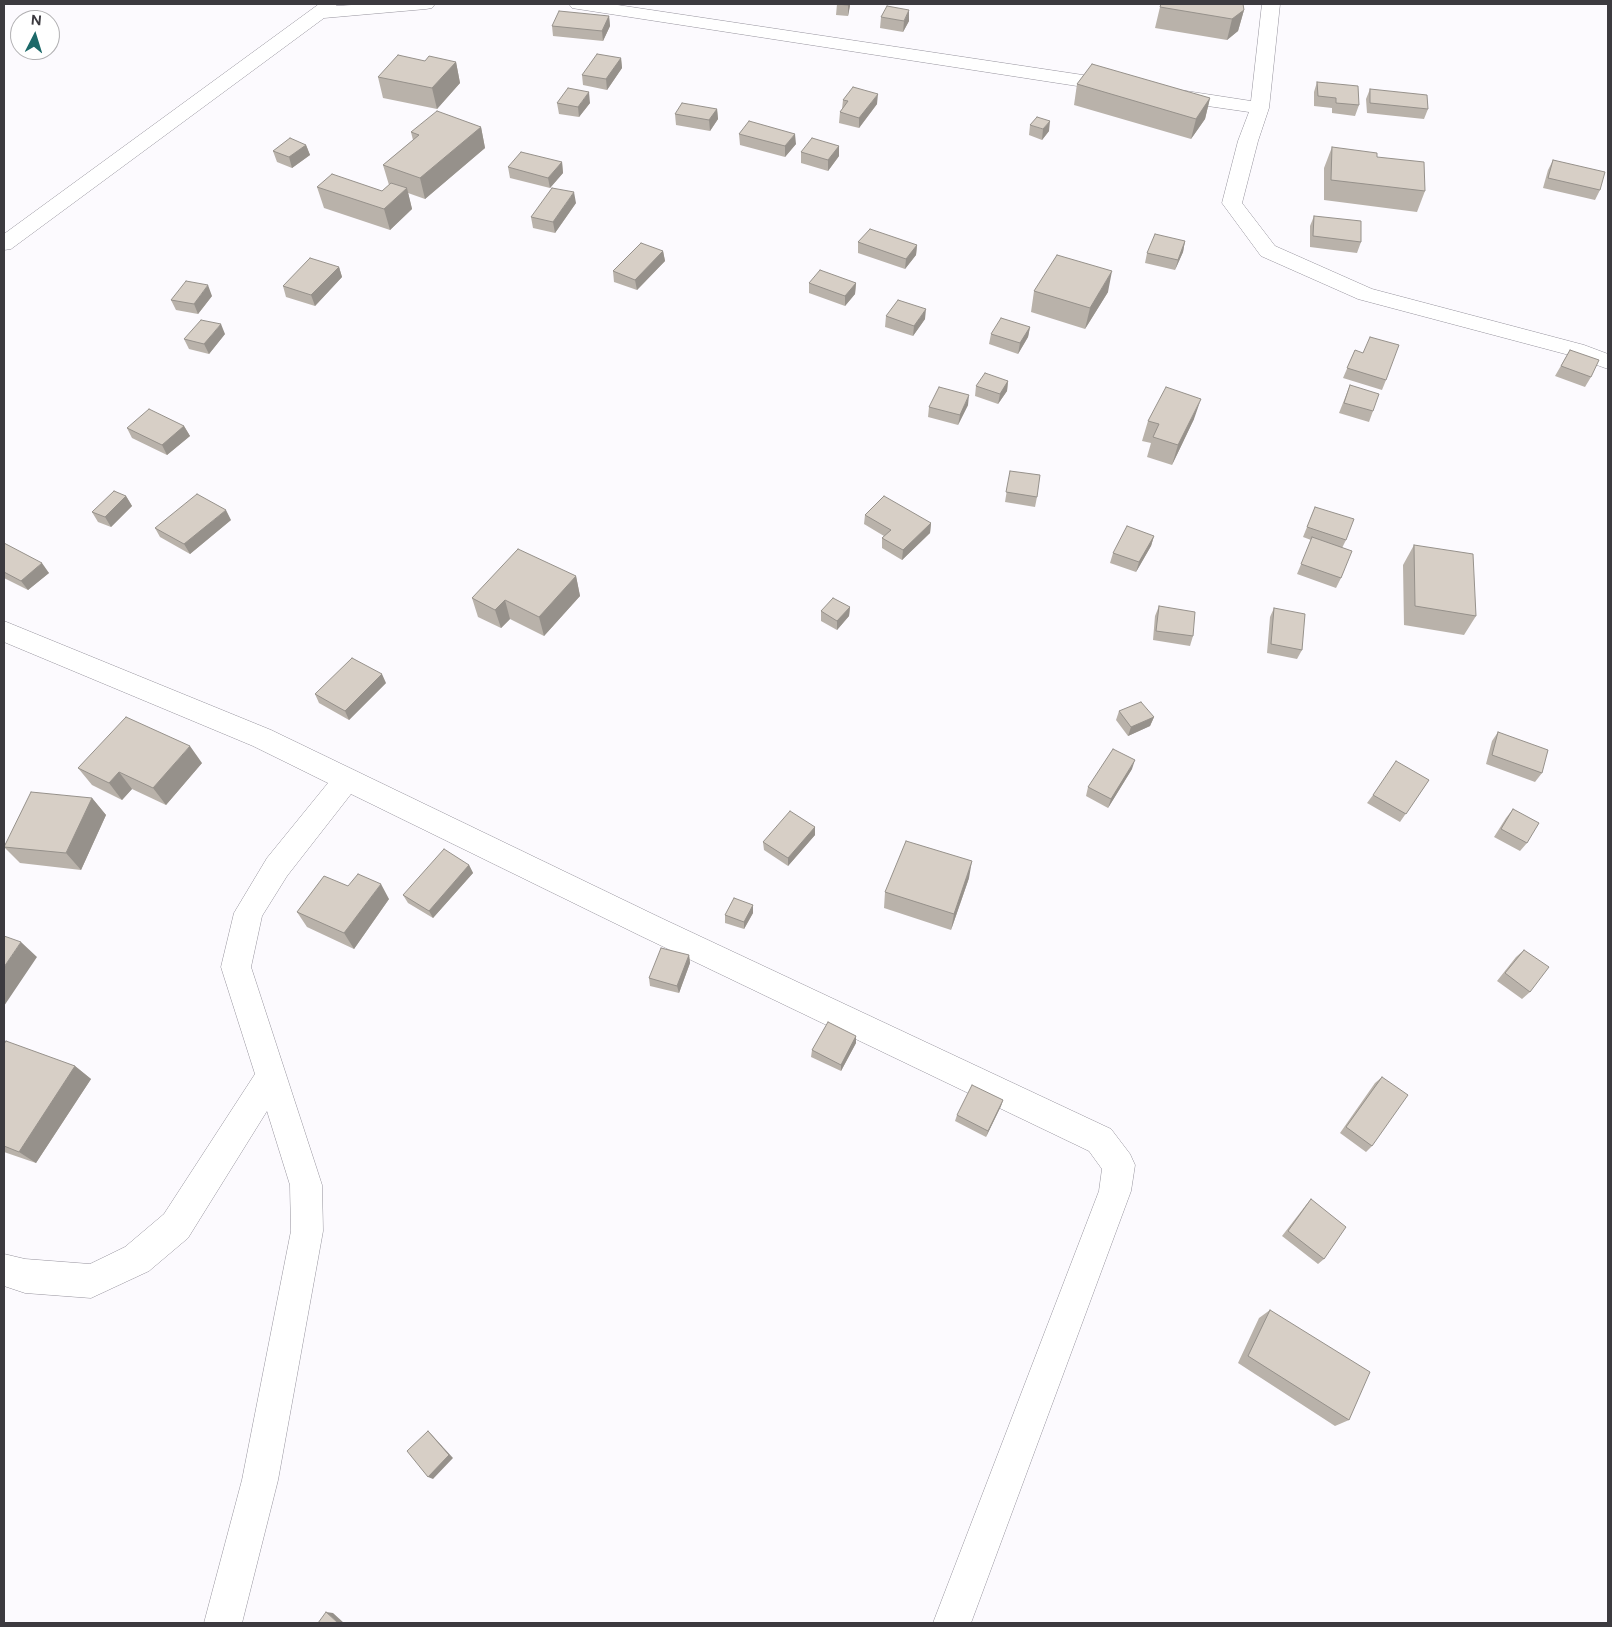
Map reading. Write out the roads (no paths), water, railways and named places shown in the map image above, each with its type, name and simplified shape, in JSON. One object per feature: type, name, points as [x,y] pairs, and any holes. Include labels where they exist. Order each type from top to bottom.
[{"type":"street","points":[[4,244],[324,9],[426,4]]},
{"type":"street","points":[[578,4],[1131,89]]},
{"type":"street","points":[[1271,4],[1260,108],[1248,141],[1232,203],[1268,251],[1365,294],[1576,350],[1608,362]]},
{"type":"street","points":[[1151,92],[1260,108]]},
{"type":"street","points":[[4,631],[262,738],[1100,1140],[1119,1165],[1114,1191],[952,1623]]},
{"type":"street","points":[[223,1623],[260,1480],[307,1231],[306,1184],[236,968],[248,913],[277,867],[346,779]]},
{"type":"street","points":[[4,1270],[25,1276],[91,1281],[138,1259],[176,1226],[271,1076]]}]
